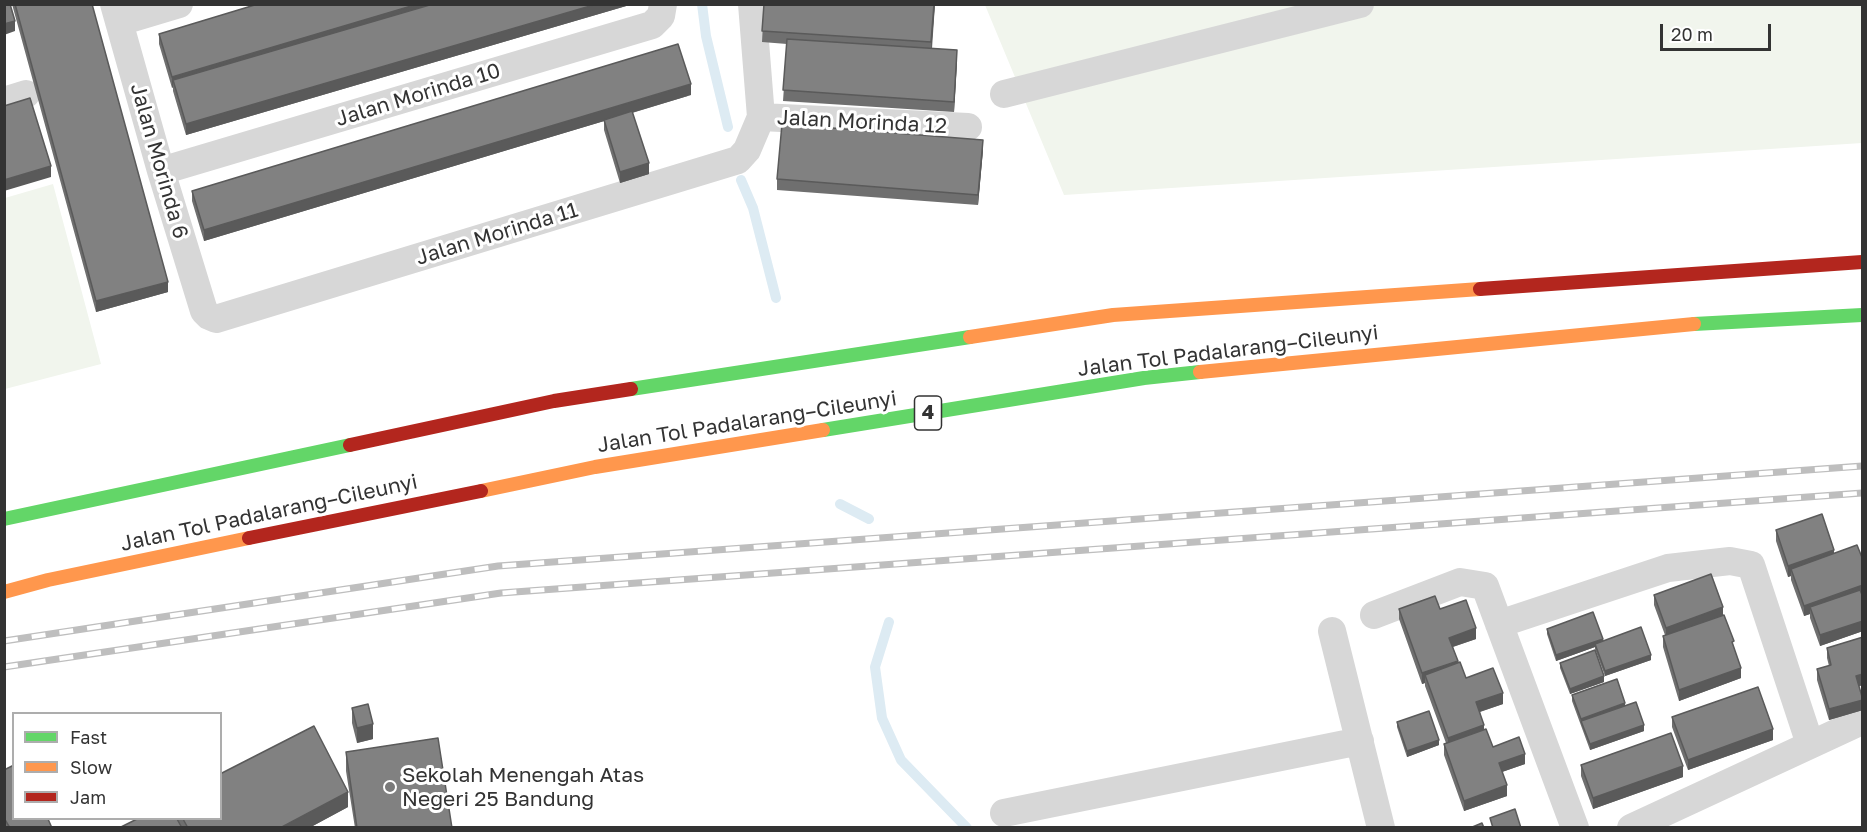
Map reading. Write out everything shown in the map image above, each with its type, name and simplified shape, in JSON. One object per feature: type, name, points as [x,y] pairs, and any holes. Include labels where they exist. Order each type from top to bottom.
[{"type":"highway","name":"Jalan Tol Padalarang–Cileunyi","points":[[4,519],[554,401],[1113,315],[1863,262]]},
{"type":"highway","name":"Jalan Tol Padalarang–Cileunyi","points":[[4,592],[48,580],[595,467],[1144,378],[1661,326],[1863,315]]},
{"type":"street","points":[[117,13],[179,4]]},
{"type":"street","name":"Jalan Morinda 10","points":[[161,171],[652,25],[661,16],[663,4]]},
{"type":"street","name":"Jalan Morinda 12","points":[[752,4],[761,117],[968,127]]},
{"type":"street","points":[[1004,94],[1360,4]]},
{"type":"street","name":"Jalan Morinda 6","points":[[117,13],[161,171],[204,311],[209,316]]},
{"type":"street","name":"Jalan Morinda 11","points":[[209,316],[216,319],[738,160],[747,150],[761,117]]},
{"type":"street","points":[[1499,624],[1668,568],[1730,561],[1751,565],[1810,744]]},
{"type":"street","points":[[1374,615],[1460,582],[1485,586],[1575,828]]},
{"type":"street","points":[[1332,631],[1381,828]]},
{"type":"street","points":[[1632,828],[1863,721]]},
{"type":"street","points":[[1004,813],[1360,741]]},
{"type":"shaded area","points":[[985,5],[1862,5],[1862,143],[1064,195]]},
{"type":"shaded area","points":[[53,184],[101,364],[5,389],[5,198]]},
{"type":"building","points":[[4,4],[10,4],[15,21],[4,24]]},
{"type":"building","points":[[15,4],[92,4],[168,282],[96,301]]},
{"type":"building","points":[[258,4],[418,4],[172,77],[159,34]]},
{"type":"building","points":[[433,4],[597,4],[186,124],[173,80]]},
{"type":"building","points":[[764,4],[934,4],[931,42],[762,31]]},
{"type":"building","points":[[787,39],[957,50],[954,102],[783,90]]},
{"type":"building","points":[[678,44],[691,84],[204,230],[192,191]]},
{"type":"building","points":[[30,98],[51,166],[4,180],[4,106]]},
{"type":"building","points":[[632,111],[649,163],[620,172],[604,120]]},
{"type":"building","points":[[782,124],[983,140],[978,195],[777,179]]},
{"type":"building","points":[[1822,514],[1834,550],[1788,566],[1776,530]]},
{"type":"building","points":[[1857,545],[1863,560],[1863,585],[1804,606],[1791,569]]},
{"type":"building","points":[[1711,574],[1723,607],[1666,628],[1654,595]]},
{"type":"building","points":[[1860,590],[1863,597],[1863,621],[1820,635],[1810,607]]},
{"type":"building","points":[[1435,596],[1440,609],[1466,600],[1476,628],[1449,638],[1458,661],[1422,673],[1399,609]]},
{"type":"building","points":[[1593,612],[1603,639],[1556,655],[1547,629]]},
{"type":"building","points":[[1724,615],[1741,668],[1679,690],[1663,636]]},
{"type":"building","points":[[1641,627],[1651,655],[1605,671],[1595,644]]},
{"type":"building","points":[[1863,637],[1863,674],[1856,676],[1863,700],[1829,709],[1817,669],[1831,665],[1827,648]]},
{"type":"building","points":[[1595,650],[1604,676],[1570,689],[1560,663]]},
{"type":"building","points":[[1460,662],[1466,678],[1493,668],[1503,693],[1476,702],[1484,725],[1448,738],[1425,675]]},
{"type":"building","points":[[1617,679],[1625,703],[1581,719],[1572,695]]},
{"type":"building","points":[[1758,687],[1773,729],[1688,760],[1672,717]]},
{"type":"building","points":[[1636,702],[1644,725],[1590,744],[1581,721]]},
{"type":"building","points":[[368,704],[373,724],[357,728],[352,708]]},
{"type":"building","points":[[1429,711],[1439,740],[1407,751],[1397,722]]},
{"type":"building","points":[[314,726],[348,792],[280,828],[188,828],[184,820],[222,820],[222,773]]},
{"type":"building","points":[[1486,729],[1493,747],[1519,737],[1525,754],[1499,763],[1507,785],[1464,801],[1444,744]]},
{"type":"building","points":[[1671,733],[1683,766],[1593,798],[1581,765]]},
{"type":"building","points":[[438,738],[452,828],[357,828],[346,752]]},
{"type":"building","points":[[12,766],[12,820],[48,820],[52,828],[10,828],[4,818],[4,770]]},
{"type":"building","points":[[1515,809],[1521,828],[1493,828],[1490,818]]},
{"type":"building","points":[[135,820],[178,820],[182,828],[119,828]]},
{"type":"building","points":[[1482,823],[1484,828],[1470,828]]},
{"type":"waterway","points":[[702,4],[706,36],[728,127]]},
{"type":"waterway","points":[[741,180],[753,208],[776,298]]},
{"type":"waterway","points":[[840,504],[869,519]]},
{"type":"waterway","points":[[889,622],[875,667],[882,718],[901,760],[967,828]]},
{"type":"railway","points":[[4,641],[498,566],[1862,466]]},
{"type":"railway","points":[[4,667],[501,593],[1862,493]]},
{"type":"traffic: fast","points":[[1694,324],[1862,315]]},
{"type":"traffic: fast","points":[[631,389],[970,337]]},
{"type":"traffic: fast","points":[[823,430],[1144,378],[1200,372]]},
{"type":"traffic: fast","points":[[4,519],[350,445]]},
{"type":"traffic: slow","points":[[970,337],[1113,315],[1480,289]]},
{"type":"traffic: slow","points":[[1200,372],[1694,324]]},
{"type":"traffic: slow","points":[[481,491],[595,467],[823,430]]},
{"type":"traffic: slow","points":[[4,592],[48,580],[249,538]]},
{"type":"traffic: jam","points":[[1480,289],[1862,262]]},
{"type":"traffic: jam","points":[[350,445],[554,401],[631,389]]},
{"type":"traffic: jam","points":[[249,538],[481,491]]},
{"type":"place","name":"Sekolah Menengah Atas Negeri 25 Bandung","points":[[390,787]]}]
